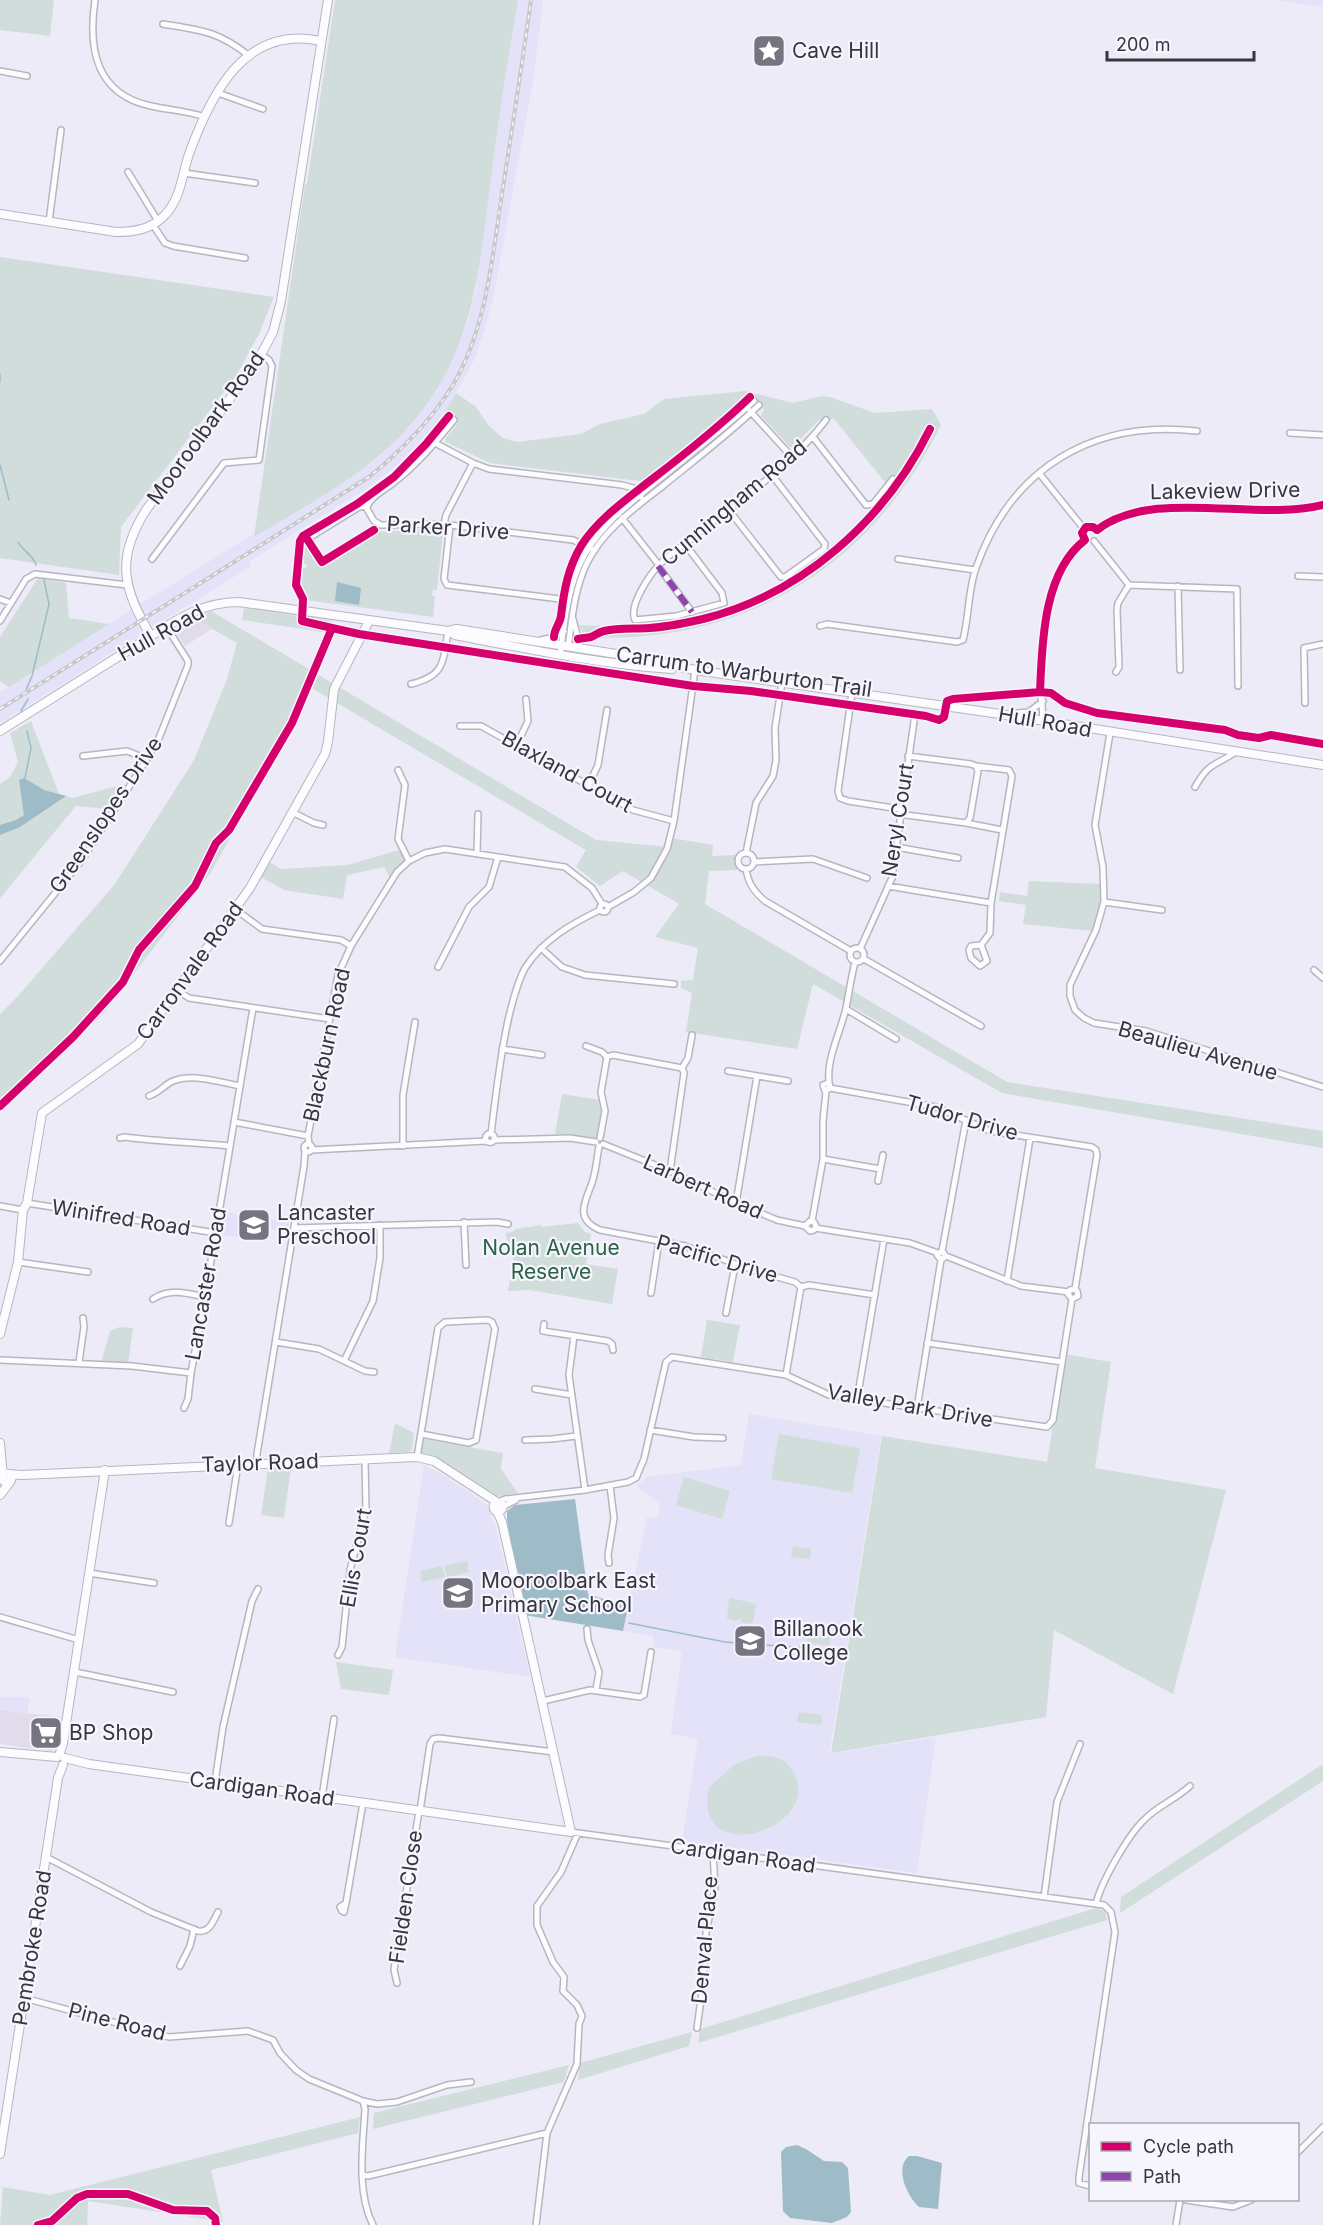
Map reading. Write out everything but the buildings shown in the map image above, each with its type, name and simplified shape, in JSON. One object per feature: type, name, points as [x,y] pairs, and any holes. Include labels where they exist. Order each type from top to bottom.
[{"type":"main road","name":"Mooroolbark Road","points":[[151,636],[133,605],[127,585],[129,544],[139,521],[262,355],[273,332],[281,301],[328,0]]},
{"type":"main road","name":"Hull Road","points":[[0,731],[151,636]]},
{"type":"street","points":[[95,0],[91,24],[94,55],[111,84],[123,95],[137,101],[205,117]]},
{"type":"street","points":[[163,24],[217,34],[248,55]]},
{"type":"street","points":[[0,214],[116,232],[130,232],[156,223],[175,201],[194,143],[226,77],[248,55],[276,42],[305,39],[321,41]]},
{"type":"street","points":[[0,71],[27,76]]},
{"type":"street","points":[[218,93],[228,99],[264,109]]},
{"type":"street","points":[[49,222],[61,130]]},
{"type":"street","points":[[128,172],[165,243],[245,258]]},
{"type":"street","points":[[184,173],[255,183]]},
{"type":"street","points":[[152,559],[224,463],[259,460],[272,366],[269,360],[262,355]]},
{"type":"street","points":[[564,652],[568,600],[575,576],[612,520],[731,431],[757,403]]},
{"type":"street","points":[[749,410],[792,457]]},
{"type":"street","name":"Parker Drive","points":[[454,420],[400,478],[368,502],[366,506],[374,521],[381,525],[447,525],[573,540],[592,548]]},
{"type":"street","name":"Cunningham Road","points":[[692,612],[637,620],[633,614],[637,598],[658,565],[772,475],[813,437],[826,420]]},
{"type":"street","points":[[820,626],[827,624],[957,642],[963,640],[975,570],[993,528],[1003,511],[1026,483],[1069,452],[1095,440],[1148,429],[1197,431]]},
{"type":"street","points":[[1290,433],[1323,435]]},
{"type":"street","points":[[813,437],[866,505],[873,504],[893,479]]},
{"type":"street","points":[[435,443],[473,464],[489,469],[622,485],[633,488],[642,498]]},
{"type":"street","points":[[473,464],[446,515],[444,579],[447,585],[568,600]]},
{"type":"street","points":[[1039,473],[1084,529]]},
{"type":"street","points":[[728,509],[781,577],[785,577],[824,549],[825,544],[772,475]]},
{"type":"street","points":[[564,652],[581,579],[592,548],[642,498]]},
{"type":"street","name":"Lakeview Drive","points":[[1097,530],[1114,519],[1143,510],[1279,511],[1323,505]]},
{"type":"street","points":[[307,539],[359,507],[366,506]]},
{"type":"street","points":[[622,518],[692,612],[720,605],[724,600],[722,593],[685,544]]},
{"type":"street","points":[[1084,529],[1091,526],[1097,530],[1098,535],[1094,541]]},
{"type":"street","points":[[1084,529],[1082,536],[1085,540]]},
{"type":"street","points":[[1085,540],[1094,541],[1129,585]]},
{"type":"street","points":[[1042,722],[1041,662],[1050,595],[1070,555],[1085,540]]},
{"type":"street","points":[[898,559],[975,570]]},
{"type":"street","points":[[0,621],[26,579],[35,574],[127,585]]},
{"type":"street","points":[[1298,576],[1323,578]]},
{"type":"street","points":[[1129,585],[1237,589],[1238,686]]},
{"type":"street","points":[[1116,672],[1119,668],[1118,603],[1129,585]]},
{"type":"street","points":[[1178,586],[1180,670]]},
{"type":"street","points":[[0,599],[11,603]]},
{"type":"street","name":"Hull Road","points":[[151,636],[198,609],[225,602],[253,603],[369,621],[448,631],[457,629],[500,636],[612,663],[695,670]]},
{"type":"street","points":[[572,614],[581,650]]},
{"type":"street","name":"Carronvale Road","points":[[0,1334],[18,1262],[25,1206],[42,1113],[138,1044],[250,888],[325,754],[334,689],[369,621]]},
{"type":"street","name":"Greenslopes Drive","points":[[0,961],[2,953],[82,860],[159,738],[188,665],[188,661],[166,626]]},
{"type":"street","points":[[411,684],[433,677],[440,668],[444,660],[448,631]]},
{"type":"street","name":"Hull Road","points":[[448,631],[455,635],[564,652],[581,650],[695,670],[1000,714],[1323,765]]},
{"type":"street","points":[[500,636],[540,640],[554,637],[564,631]]},
{"type":"street","points":[[1305,703],[1304,648],[1323,644]]},
{"type":"street","points":[[308,1148],[403,1146],[486,1140],[491,1143],[495,1140],[491,1134],[502,1049],[515,992],[525,968],[558,933],[634,892],[655,874],[668,849],[695,670]]},
{"type":"street","points":[[746,853],[756,803],[773,776],[776,760],[775,728],[782,683]]},
{"type":"street","points":[[852,693],[838,791],[840,798],[1002,830]]},
{"type":"street","points":[[517,744],[528,721],[526,699]]},
{"type":"street","points":[[1000,714],[1025,714],[1043,701]]},
{"type":"street","points":[[589,784],[598,765],[606,710]]},
{"type":"street","name":"Neryl Court","points":[[860,949],[892,878],[914,722]]},
{"type":"street","name":"Blaxland Court","points":[[460,726],[481,726],[633,810],[674,821]]},
{"type":"street","name":"Beaulieu Avenue","points":[[1110,733],[1095,825],[1103,867],[1104,902],[1096,930],[1076,970],[1070,989],[1072,1003],[1084,1018],[1095,1023],[1146,1031],[1323,1087]]},
{"type":"street","points":[[83,756],[127,751],[147,759]]},
{"type":"street","points":[[1196,787],[1210,765],[1236,752]]},
{"type":"street","points":[[908,756],[1006,769],[1012,773],[991,903],[990,933],[981,945]]},
{"type":"street","points":[[966,823],[970,818],[978,771],[976,766]]},
{"type":"street","points":[[398,770],[405,785],[398,839],[409,861]]},
{"type":"street","points":[[292,813],[323,825]]},
{"type":"street","points":[[477,854],[478,814]]},
{"type":"street","points":[[896,847],[958,858]]},
{"type":"street","name":"Blackburn Road","points":[[257,1463],[308,1148],[308,1136],[338,975],[351,946],[397,872],[409,861],[425,853],[446,849],[565,867],[592,888],[603,907]]},
{"type":"street","points":[[746,853],[753,856],[754,862],[751,868],[746,869],[741,868],[738,861],[739,856],[746,853]]},
{"type":"street","points":[[438,967],[469,907],[489,887],[498,857]]},
{"type":"street","points":[[754,862],[813,859],[867,879]]},
{"type":"street","points":[[746,869],[750,885],[765,901],[851,951]]},
{"type":"street","points":[[888,886],[991,903]]},
{"type":"street","points":[[1104,902],[1162,910]]},
{"type":"street","points":[[236,909],[262,929],[341,940],[351,946]]},
{"type":"street","points":[[542,948],[562,967],[585,975],[674,984]]},
{"type":"street","points":[[851,951],[860,949],[864,953],[864,959]]},
{"type":"street","points":[[851,951],[850,958],[855,962]]},
{"type":"street","points":[[855,962],[864,959],[981,1026]]},
{"type":"street","points":[[815,1228],[815,1223],[812,1221],[823,1159],[823,1121],[832,1053],[846,1009],[855,962]]},
{"type":"street","points":[[1314,970],[1323,978]]},
{"type":"street","points":[[177,990],[189,998],[330,1019]]},
{"type":"street","name":"Lancaster Road","points":[[0,1359],[79,1362],[190,1373],[205,1297],[253,1008]]},
{"type":"street","points":[[846,1009],[896,1039]]},
{"type":"street","points":[[403,1146],[403,1095],[415,1022]]},
{"type":"street","points":[[670,1171],[684,1073],[682,1068],[688,1058],[692,1035]]},
{"type":"street","points":[[586,1046],[602,1052],[607,1057]]},
{"type":"street","points":[[502,1049],[542,1055]]},
{"type":"street","points":[[607,1057],[613,1055],[682,1068]]},
{"type":"street","points":[[599,1142],[605,1104],[601,1092],[607,1057]]},
{"type":"street","points":[[728,1071],[788,1081]]},
{"type":"street","points":[[736,1203],[756,1076]]},
{"type":"street","points":[[149,1096],[156,1094],[165,1085],[186,1077],[240,1086]]},
{"type":"street","name":"Tudor Drive","points":[[828,1088],[936,1107],[990,1131],[1092,1147],[1097,1155],[1072,1291]]},
{"type":"street","points":[[917,1408],[966,1120]]},
{"type":"street","points":[[234,1122],[308,1136]]},
{"type":"street","points":[[486,1140],[486,1136],[491,1134]]},
{"type":"street","points":[[1006,1281],[1030,1137]]},
{"type":"street","points":[[120,1138],[229,1146]]},
{"type":"street","name":"Larbert Road","points":[[495,1140],[570,1138],[599,1142],[670,1171],[777,1220],[805,1226]]},
{"type":"street","name":"Pacific Drive","points":[[599,1142],[592,1182],[583,1210],[585,1220],[591,1226],[600,1230],[685,1246],[795,1282],[801,1287],[786,1375]]},
{"type":"street","points":[[878,1181],[882,1155]]},
{"type":"street","points":[[823,1159],[880,1168]]},
{"type":"street","name":"Winifred Road","points":[[0,1206],[25,1206],[216,1233]]},
{"type":"street","points":[[812,1221],[808,1221],[805,1226],[810,1231],[815,1228],[910,1243],[1022,1286],[1072,1291]]},
{"type":"street","points":[[294,1228],[464,1222],[508,1224]]},
{"type":"street","points":[[464,1222],[466,1264]]},
{"type":"street","points":[[344,1361],[373,1301],[380,1258],[380,1226]]},
{"type":"street","points":[[857,1400],[884,1239]]},
{"type":"street","points":[[651,1293],[659,1241]]},
{"type":"street","points":[[18,1262],[88,1272]]},
{"type":"street","points":[[726,1313],[735,1264]]},
{"type":"street","points":[[801,1287],[809,1285],[875,1295]]},
{"type":"street","points":[[153,1299],[164,1292],[181,1291],[205,1297]]},
{"type":"street","points":[[927,1343],[1062,1362],[1072,1299],[1068,1295],[1072,1291]]},
{"type":"street","points":[[79,1362],[84,1327],[83,1318]]},
{"type":"street","points":[[417,1457],[439,1325],[445,1322],[488,1320],[492,1322],[495,1329],[476,1440],[470,1443],[421,1434]]},
{"type":"street","points":[[544,1324],[543,1331],[608,1341],[612,1344],[613,1350]]},
{"type":"street","points":[[574,1336],[569,1368],[576,1436],[585,1490]]},
{"type":"street","points":[[276,1342],[319,1349],[365,1371],[374,1372]]},
{"type":"street","name":"Valley Park Drive","points":[[650,1430],[668,1359],[676,1358],[786,1375],[822,1393],[857,1400],[1042,1428],[1051,1424],[1062,1362]]},
{"type":"street","points":[[184,1408],[188,1399],[190,1373]]},
{"type":"street","points":[[535,1389],[572,1395]]},
{"type":"street","points":[[536,2225],[547,2133],[577,2064],[579,2024],[582,2016],[577,2005],[563,1991],[564,1977],[553,1962],[537,1925],[537,1906],[561,1872],[575,1833],[554,1752],[498,1506],[505,1499],[585,1490],[628,1482],[639,1475],[650,1430],[694,1437],[723,1438]]},
{"type":"street","points":[[525,1440],[576,1436]]},
{"type":"street","points":[[0,1443],[7,1476]]},
{"type":"street","name":"Taylor Road","points":[[2,1493],[7,1476],[417,1457],[434,1461],[498,1506]]},
{"type":"street","name":"Ellis Court","points":[[338,1655],[342,1647],[350,1570],[366,1510],[365,1459]]},
{"type":"street","points":[[229,1523],[238,1464]]},
{"type":"street","name":"Pembroke Road","points":[[0,2154],[105,1470]]},
{"type":"street","points":[[609,1563],[614,1518],[610,1486]]},
{"type":"street","points":[[89,1574],[154,1583]]},
{"type":"street","points":[[215,1782],[223,1727],[252,1601],[258,1589]]},
{"type":"street","points":[[0,1617],[79,1640]]},
{"type":"street","points":[[587,1629],[598,1672],[596,1690]]},
{"type":"street","points":[[543,1701],[596,1690],[640,1697],[644,1695],[651,1652]]},
{"type":"street","points":[[75,1672],[173,1692]]},
{"type":"street","points":[[321,1797],[334,1719]]},
{"type":"street","name":"Fielden Close","points":[[397,1983],[394,1970],[430,1744],[433,1739],[554,1752]]},
{"type":"street","points":[[1044,1897],[1057,1802],[1080,1744]]},
{"type":"street","name":"Cardigan Road","points":[[0,1752],[1096,1904]]},
{"type":"street","points":[[1089,2186],[1079,2183],[1079,2177],[1115,1932],[1111,1912],[1104,1905],[1096,1904],[1103,1886],[1131,1835],[1152,1813],[1190,1786]]},
{"type":"street","points":[[346,1903],[363,1803]]},
{"type":"street","name":"Denval Place","points":[[697,2028],[703,1985],[702,1967],[706,1933],[715,1887],[713,1852]]},
{"type":"street","points":[[46,1857],[151,1911],[203,1932],[209,1929],[218,1912]]},
{"type":"street","points":[[180,1966],[190,1946],[194,1929]]},
{"type":"street","name":"Pine Road","points":[[24,1998],[169,2037],[257,2032],[273,2040],[280,2053],[303,2075],[363,2101],[377,2104],[397,2102],[447,2085],[471,2082]]},
{"type":"street","points":[[363,2101],[365,2109],[363,2175],[368,2213],[373,2225]]},
{"type":"street","points":[[1299,2151],[1323,2127]]},
{"type":"street","points":[[363,2175],[368,2176],[547,2133]]},
{"type":"street","points":[[1176,2225],[1180,2201]]},
{"type":"street","points":[[1198,2201],[1233,2207],[1248,2201]]},
{"type":"shaded area","points":[[518,0],[543,0],[533,81],[494,294],[475,358],[459,388],[441,417],[396,466],[369,487],[250,561],[250,567],[153,627],[139,605],[255,533],[255,536],[285,518],[363,468],[384,451],[450,366],[468,321],[476,289],[505,75]]},
{"type":"shaded area","points":[[1275,0],[1323,0],[1323,7]]},
{"type":"shaded area","points":[[337,582],[361,588],[359,605],[335,601]]},
{"type":"shaded area","points":[[131,610],[145,632],[0,723],[0,692]]},
{"type":"shaded area","points":[[195,619],[212,629],[185,646],[175,630]]},
{"type":"shaded area","points":[[24,778],[44,790],[66,796],[20,827],[0,835],[0,825],[24,815],[19,780]]},
{"type":"shaded area","name":"Lancaster Preschool","points":[[221,1211],[289,1222],[288,1232],[253,1227],[251,1239],[217,1234]]},
{"type":"shaded area","name":"Billanook College","points":[[749,1414],[881,1436],[829,1754],[936,1737],[917,1873],[682,1841],[698,1739],[671,1734],[682,1651],[653,1647],[653,1636],[623,1631],[647,1517],[658,1517],[660,1504],[637,1486],[647,1477],[741,1465]]},
{"type":"shaded area","name":"Mooroolbark East Primary School","points":[[424,1465],[450,1479],[487,1505],[496,1528],[530,1677],[395,1657]]},
{"type":"shaded area","points":[[575,1499],[588,1594],[628,1607],[623,1631],[524,1615],[507,1511],[515,1505]]},
{"type":"shaded area","points":[[0,1697],[29,1697],[28,1713],[0,1710]]},
{"type":"shaded area","points":[[0,1710],[60,1717],[56,1748],[51,1751],[0,1744]]},
{"type":"shaded area","points":[[797,2145],[824,2161],[842,2162],[848,2168],[851,2212],[847,2217],[832,2223],[790,2218],[783,2211],[781,2152],[786,2147]]},
{"type":"shaded area","points":[[909,2156],[942,2163],[938,2209],[919,2207],[910,2196],[902,2175],[905,2161]]},
{"type":"green space","points":[[0,0],[54,0],[50,36],[0,30]]},
{"type":"green space","points":[[335,0],[518,0],[477,279],[459,345],[444,376],[425,406],[384,451],[349,479],[254,537],[305,184],[307,184]]},
{"type":"green space","points":[[0,257],[274,297],[259,334],[236,376],[121,527],[119,575],[0,558]]},
{"type":"green space","points":[[745,391],[793,403],[822,396],[830,397],[875,413],[932,409],[941,425],[912,475],[878,519],[840,557],[796,587],[749,611],[698,627],[643,636],[585,637],[579,625],[619,626],[697,615],[734,604],[770,589],[804,569],[836,546],[865,519],[891,486],[884,481],[834,419],[819,420],[793,447],[790,447],[761,416],[764,409],[747,395],[720,420],[640,481],[490,463],[446,442],[445,439],[458,423],[444,413],[456,393],[476,407],[489,426],[503,438],[517,442],[581,434],[600,424],[644,414],[664,399]]},
{"type":"green space","points":[[432,529],[443,532],[437,590],[433,590],[432,595],[435,596],[433,617],[306,600],[300,592],[303,568],[307,565],[303,564],[306,542],[321,566],[376,532]]},
{"type":"green space","points":[[38,578],[66,583],[69,618],[109,624],[9,687],[0,681],[0,637]]},
{"type":"green space","points":[[244,608],[332,621],[329,633],[242,620]]},
{"type":"green space","points":[[211,611],[596,840],[668,847],[671,838],[713,845],[712,856],[737,855],[734,862],[737,870],[709,871],[705,904],[1007,1082],[1323,1131],[1323,1148],[1002,1093],[813,984],[797,1049],[686,1032],[692,993],[681,988],[681,981],[693,980],[698,948],[655,937],[679,904],[623,871],[600,886],[576,867],[586,850],[310,687],[294,722],[210,874],[103,1014],[0,1110],[0,1014],[115,884],[194,760],[227,679],[237,643],[195,619]]},
{"type":"green space","points":[[31,721],[59,794],[73,798],[124,784],[109,809],[76,806],[0,898],[0,784],[10,777],[18,762],[10,733]]},
{"type":"green space","points":[[402,849],[408,861],[391,879],[384,867],[347,875],[343,899],[284,890],[259,876],[268,861],[281,869],[348,865]]},
{"type":"green space","points":[[1029,881],[1101,884],[1100,905],[1092,931],[1023,924],[1026,905],[999,901],[1000,892],[1027,896]]},
{"type":"green space","points":[[562,1094],[600,1100],[602,1121],[594,1139],[555,1134]]},
{"type":"green space","name":"Nolan Avenue Reserve","points":[[578,1223],[585,1232],[591,1234],[586,1264],[618,1269],[612,1304],[530,1290],[508,1291],[514,1257],[505,1233],[541,1225],[542,1227]]},
{"type":"green space","points":[[707,1320],[740,1325],[733,1362],[701,1357]]},
{"type":"green space","points":[[120,1327],[133,1328],[128,1365],[101,1363],[110,1331]]},
{"type":"green space","points":[[1064,1354],[1111,1362],[1095,1468],[1226,1490],[1173,1694],[1054,1630],[1046,1717],[831,1753],[882,1436],[1047,1462]]},
{"type":"green space","points":[[395,1423],[414,1433],[412,1449],[409,1452],[389,1453]]},
{"type":"green space","points":[[779,1434],[860,1448],[852,1493],[771,1479]]},
{"type":"green space","points":[[423,1439],[503,1453],[501,1469],[518,1493],[497,1496],[445,1463],[421,1453]]},
{"type":"green space","points":[[291,1468],[284,1518],[261,1515],[268,1469]]},
{"type":"green space","points":[[684,1477],[730,1491],[722,1519],[676,1505]]},
{"type":"green space","points":[[793,1546],[811,1549],[810,1559],[791,1557]]},
{"type":"green space","points":[[467,1561],[469,1572],[447,1577],[444,1566]]},
{"type":"green space","points":[[442,1566],[445,1577],[422,1582],[420,1571]]},
{"type":"green space","points":[[731,1598],[756,1604],[753,1622],[750,1624],[741,1622],[741,1619],[736,1621],[727,1619]]},
{"type":"green space","points":[[809,1631],[831,1635],[829,1646],[807,1642]]},
{"type":"green space","points":[[336,1662],[393,1670],[389,1695],[341,1689]]},
{"type":"green space","points":[[799,1712],[822,1715],[821,1725],[797,1722]]},
{"type":"green space","points":[[757,1756],[777,1758],[793,1771],[798,1792],[792,1810],[777,1824],[757,1832],[737,1834],[719,1828],[709,1813],[709,1787],[735,1764]]},
{"type":"green space","points":[[1323,1764],[1323,1781],[1120,1913],[1121,1897]]},
{"type":"green space","points":[[1096,1908],[1105,1911],[1107,1920],[698,2043],[700,2029]]},
{"type":"green space","points":[[692,2032],[689,2046],[578,2080],[580,2063]]},
{"type":"green space","points":[[569,2065],[564,2082],[373,2129],[374,2113]]},
{"type":"green space","points":[[360,2117],[358,2133],[211,2170],[223,2222],[221,2225],[212,2225],[212,2220],[88,2201],[87,2225],[0,2225],[3,2187],[50,2195]]},
{"type":"waterway","points":[[0,374],[0,382]]},
{"type":"waterway","points":[[0,465],[9,500]]},
{"type":"waterway","points":[[18,542],[36,565]]},
{"type":"waterway","points":[[26,690],[32,676],[49,604],[44,580]]},
{"type":"waterway","points":[[21,711],[28,699]]},
{"type":"waterway","points":[[25,778],[31,748],[27,731]]},
{"type":"waterway","points":[[629,1623],[725,1642],[820,1649]]},
{"type":"railway","points":[[0,709],[369,477],[405,445],[436,410],[465,361],[487,291],[531,0]]},
{"type":"marked path","points":[[658,566],[692,612]]},
{"type":"cycle path","points":[[554,637],[570,571],[588,536],[613,510],[702,440],[750,397]]},
{"type":"cycle path","points":[[332,628],[302,621],[303,599],[296,585],[300,541],[303,536],[357,504],[394,477],[449,416]]},
{"type":"cycle path","points":[[578,639],[609,630],[663,627],[703,619],[740,607],[774,592],[807,572],[865,523],[890,494],[930,429]]},
{"type":"cycle path","points":[[1040,692],[1044,631],[1053,590],[1071,554],[1085,540],[1082,533],[1086,527],[1093,527],[1097,530],[1120,517],[1146,510],[1175,508],[1266,510],[1323,505]]},
{"type":"cycle path","points":[[307,539],[322,562],[374,530]]},
{"type":"cycle path","name":"Carrum to Warburton Trail","points":[[0,1106],[73,1037],[123,982],[139,950],[195,886],[216,843],[229,830],[292,723],[332,628],[693,686],[751,691],[926,716],[939,720],[944,717],[947,701],[953,699],[1040,692],[1051,693],[1065,703],[1097,713],[1225,730],[1238,735],[1259,738],[1271,735],[1323,744]]},
{"type":"cycle path","points":[[38,2225],[52,2221],[77,2198],[87,2194],[128,2194],[173,2210],[207,2211],[215,2218],[216,2225]]},
{"type":"place","name":"Cave Hill","points":[[769,51]]},
{"type":"place","name":"Lancaster Preschool","points":[[254,1225]]},
{"type":"place","name":"Mooroolbark East Primary School","points":[[458,1593]]},
{"type":"place","name":"Billanook College","points":[[750,1641]]},
{"type":"place","name":"BP Shop","points":[[46,1733]]}]
